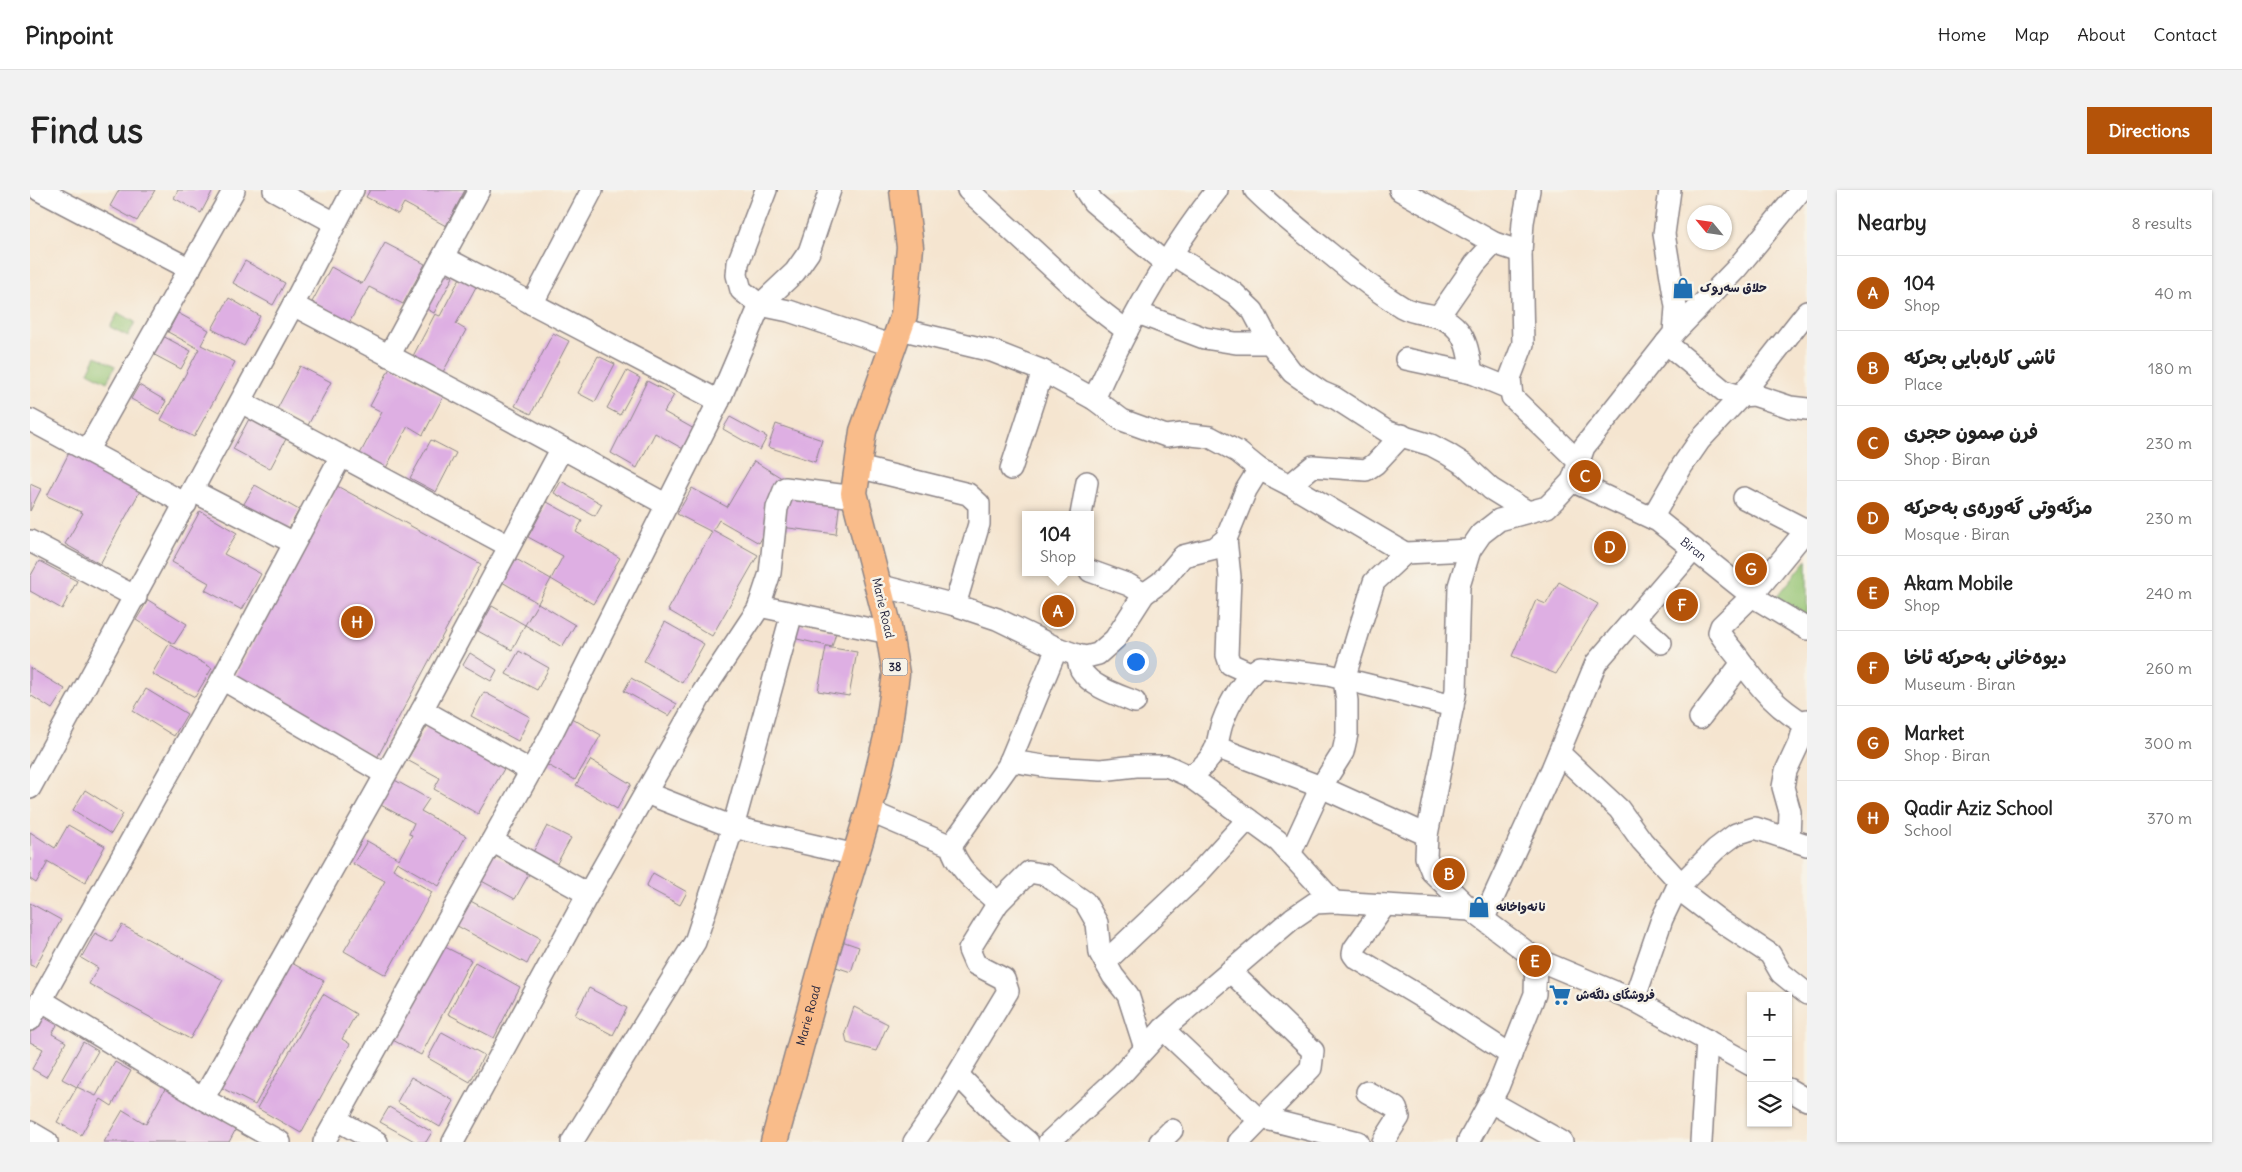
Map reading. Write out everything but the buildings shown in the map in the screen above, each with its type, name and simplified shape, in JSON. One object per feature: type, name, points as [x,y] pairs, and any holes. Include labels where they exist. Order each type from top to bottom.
[{"type":"main road","name":"Marie Road","points":[[775,1142],[827,949],[869,811],[887,737],[896,674],[878,585],[855,497],[863,430],[904,315],[910,247],[903,190]]},
{"type":"street","points":[[39,190],[190,269]]},
{"type":"street","points":[[88,451],[234,190]]},
{"type":"street","points":[[274,190],[335,223]]},
{"type":"street","points":[[30,788],[136,597],[353,190]]},
{"type":"street","points":[[390,356],[479,190]]},
{"type":"street","points":[[532,304],[592,190]]},
{"type":"street","points":[[766,190],[738,263],[737,275],[741,290],[760,305],[896,338],[992,351],[1043,371],[1094,399],[1122,420],[1166,436],[1182,434],[1210,437],[1238,452],[1259,469],[1290,485],[1405,554],[1470,550]]},
{"type":"street","points":[[324,1142],[531,771],[719,401],[760,305],[795,272],[809,252],[830,190]]},
{"type":"street","points":[[968,190],[1093,305],[1127,332]]},
{"type":"street","points":[[1086,190],[1093,202],[1169,258],[1234,293],[1253,311],[1270,343],[1292,372],[1388,432],[1431,445],[1446,453],[1465,465],[1491,489],[1528,512]]},
{"type":"street","points":[[1094,399],[1114,353],[1169,258],[1217,190]]},
{"type":"street","points":[[1255,190],[1271,206],[1352,272],[1384,295],[1404,308],[1439,316],[1448,321],[1459,331],[1467,346],[1472,373]]},
{"type":"street","points":[[1400,190],[1494,243],[1520,252]]},
{"type":"street","points":[[1406,359],[1472,373],[1511,389],[1510,378],[1523,344],[1520,252],[1529,190]]},
{"type":"street","points":[[1670,190],[1664,234],[1676,307],[1670,338]]},
{"type":"street","points":[[1747,1063],[1634,1000],[1536,959],[1478,914],[1432,872],[1426,857],[1427,835],[1456,690],[1459,586],[1470,550],[1481,534],[1499,520],[1547,507],[1576,472],[1584,446],[1670,338],[1736,269],[1804,191]]},
{"type":"street","points":[[1439,316],[1475,264],[1494,243]]},
{"type":"street","points":[[443,257],[719,401]]},
{"type":"street","points":[[293,305],[562,448],[666,506]]},
{"type":"street","points":[[1652,518],[1700,440],[1741,396],[1807,312]]},
{"type":"street","points":[[1138,313],[1204,338],[1236,343],[1270,343]]},
{"type":"street","points":[[1670,338],[1724,391],[1741,396],[1754,395],[1790,407],[1807,409]]},
{"type":"street","points":[[1010,469],[1043,371]]},
{"type":"street","name":"Biran","points":[[1511,389],[1512,397],[1576,472],[1652,518],[1752,596],[1807,629]]},
{"type":"street","points":[[241,402],[510,546]]},
{"type":"street","points":[[30,420],[88,451],[294,544]]},
{"type":"street","points":[[1290,485],[1313,466],[1366,470],[1375,464],[1402,435]]},
{"type":"street","points":[[203,1099],[422,710],[562,448]]},
{"type":"street","points":[[30,1020],[222,679],[341,456]]},
{"type":"street","points":[[858,466],[968,494],[979,504],[979,524],[955,605]]},
{"type":"street","points":[[1250,673],[1230,664],[1227,655],[1230,577],[1226,539],[1246,490],[1259,469]]},
{"type":"street","points":[[1082,511],[1087,482]]},
{"type":"street","points":[[453,1142],[588,894],[703,692],[759,606],[770,573],[777,508],[784,488],[855,497]]},
{"type":"street","points":[[1744,498],[1806,529],[1752,596],[1721,626],[1719,632],[1755,681],[1784,713],[1806,722],[1786,772],[1783,787],[1798,842]]},
{"type":"street","points":[[878,585],[955,605],[997,619],[1057,648],[1086,657],[1098,654],[1115,639],[1144,594],[1162,582],[1183,556],[1215,548],[1226,539]]},
{"type":"street","points":[[30,541],[136,597]]},
{"type":"street","points":[[1478,914],[1559,753],[1596,663],[1694,549]]},
{"type":"street","points":[[1290,854],[1321,787],[1342,752],[1347,734],[1347,701],[1344,679],[1374,582],[1405,554]]},
{"type":"street","points":[[1094,572],[1129,585],[1144,594]]},
{"type":"street","points":[[759,606],[889,633]]},
{"type":"street","points":[[572,1142],[695,942],[733,827],[792,613]]},
{"type":"street","points":[[1634,618],[1661,642]]},
{"type":"street","points":[[998,903],[971,878],[954,858],[951,846],[1010,761],[1057,648]]},
{"type":"street","points":[[1077,655],[1081,670],[1092,680],[1105,689],[1135,702]]},
{"type":"street","points":[[1700,718],[1742,664]]},
{"type":"street","points":[[1189,776],[1198,772],[1216,747],[1222,722],[1233,700],[1250,673],[1260,667],[1320,674],[1453,706]]},
{"type":"street","points":[[222,679],[386,774]]},
{"type":"street","points":[[422,710],[531,771]]},
{"type":"street","points":[[1216,747],[1321,787],[1427,835]]},
{"type":"street","points":[[1559,753],[1619,809],[1642,841],[1680,886],[1723,923],[1770,954],[1781,973],[1807,994]]},
{"type":"street","points":[[1010,761],[1050,767],[1100,770],[1136,766],[1167,766],[1189,776],[1278,840],[1334,902]]},
{"type":"street","points":[[646,793],[733,827],[856,855]]},
{"type":"street","points":[[869,811],[951,846]]},
{"type":"street","points":[[1105,962],[1196,877],[1248,819]]},
{"type":"street","points":[[1634,1000],[1662,919],[1680,886],[1716,849],[1736,834],[1755,828],[1798,842]]},
{"type":"street","points":[[492,840],[588,894]]},
{"type":"street","points":[[914,1142],[958,1075],[1008,991],[1004,979],[975,964],[969,950],[998,903],[1028,872],[1046,874],[1085,902],[1097,923],[1100,953],[1113,976],[1128,995],[1145,1048]]},
{"type":"street","points":[[1049,1142],[1120,1076],[1163,1028],[1293,918],[1315,903],[1334,902],[1385,905],[1478,914]]},
{"type":"street","points":[[1385,905],[1354,949],[1353,954],[1356,958],[1436,1006],[1510,1055]]},
{"type":"street","points":[[1468,1142],[1498,1087],[1535,994],[1536,959]]},
{"type":"street","points":[[1230,971],[1312,1051],[1311,1068],[1239,1142]]},
{"type":"street","points":[[41,1000],[203,1099],[280,1142]]},
{"type":"street","points":[[1163,1028],[1255,1116],[1358,1142]]},
{"type":"street","points":[[1701,1142],[1706,1040]]},
{"type":"street","points":[[958,1075],[1005,1123],[1028,1142]]},
{"type":"street","points":[[1792,1091],[1807,1100]]},
{"type":"street","points":[[1367,1092],[1396,1108],[1399,1117],[1383,1142]]},
{"type":"street","points":[[1489,1102],[1562,1142]]},
{"type":"street","points":[[336,1120],[377,1142]]},
{"type":"street","points":[[30,1132],[47,1142]]},
{"type":"green space","points":[[118,313],[135,322],[128,336],[110,327]]},
{"type":"green space","points":[[96,356],[115,366],[107,382],[88,372]]},
{"type":"green space","points":[[1807,560],[1807,622],[1776,598]]},
{"type":"place","name":"حلاق سەروک","points":[[1683,288]]},
{"type":"place","name":"فرن صمون حجری","points":[[1585,476]]},
{"type":"place","name":"مزگەوتی گەورەی بەحرکە","points":[[1610,547]]},
{"type":"place","name":"Market","points":[[1751,569]]},
{"type":"place","name":"دیوەخانی بەحرکە ئاخا","points":[[1682,605]]},
{"type":"place","name":"104","points":[[1058,611]]},
{"type":"place","name":"Qadir Aziz School","points":[[357,622]]},
{"type":"place","name":"ئاشی کارەبایی بحرکە","points":[[1449,874]]},
{"type":"place","name":"نانەواخانە","points":[[1479,907]]},
{"type":"place","name":"Akam Mobile","points":[[1535,961]]},
{"type":"place","name":"فروشگای دلگه‌ش","points":[[1560,995]]}]
